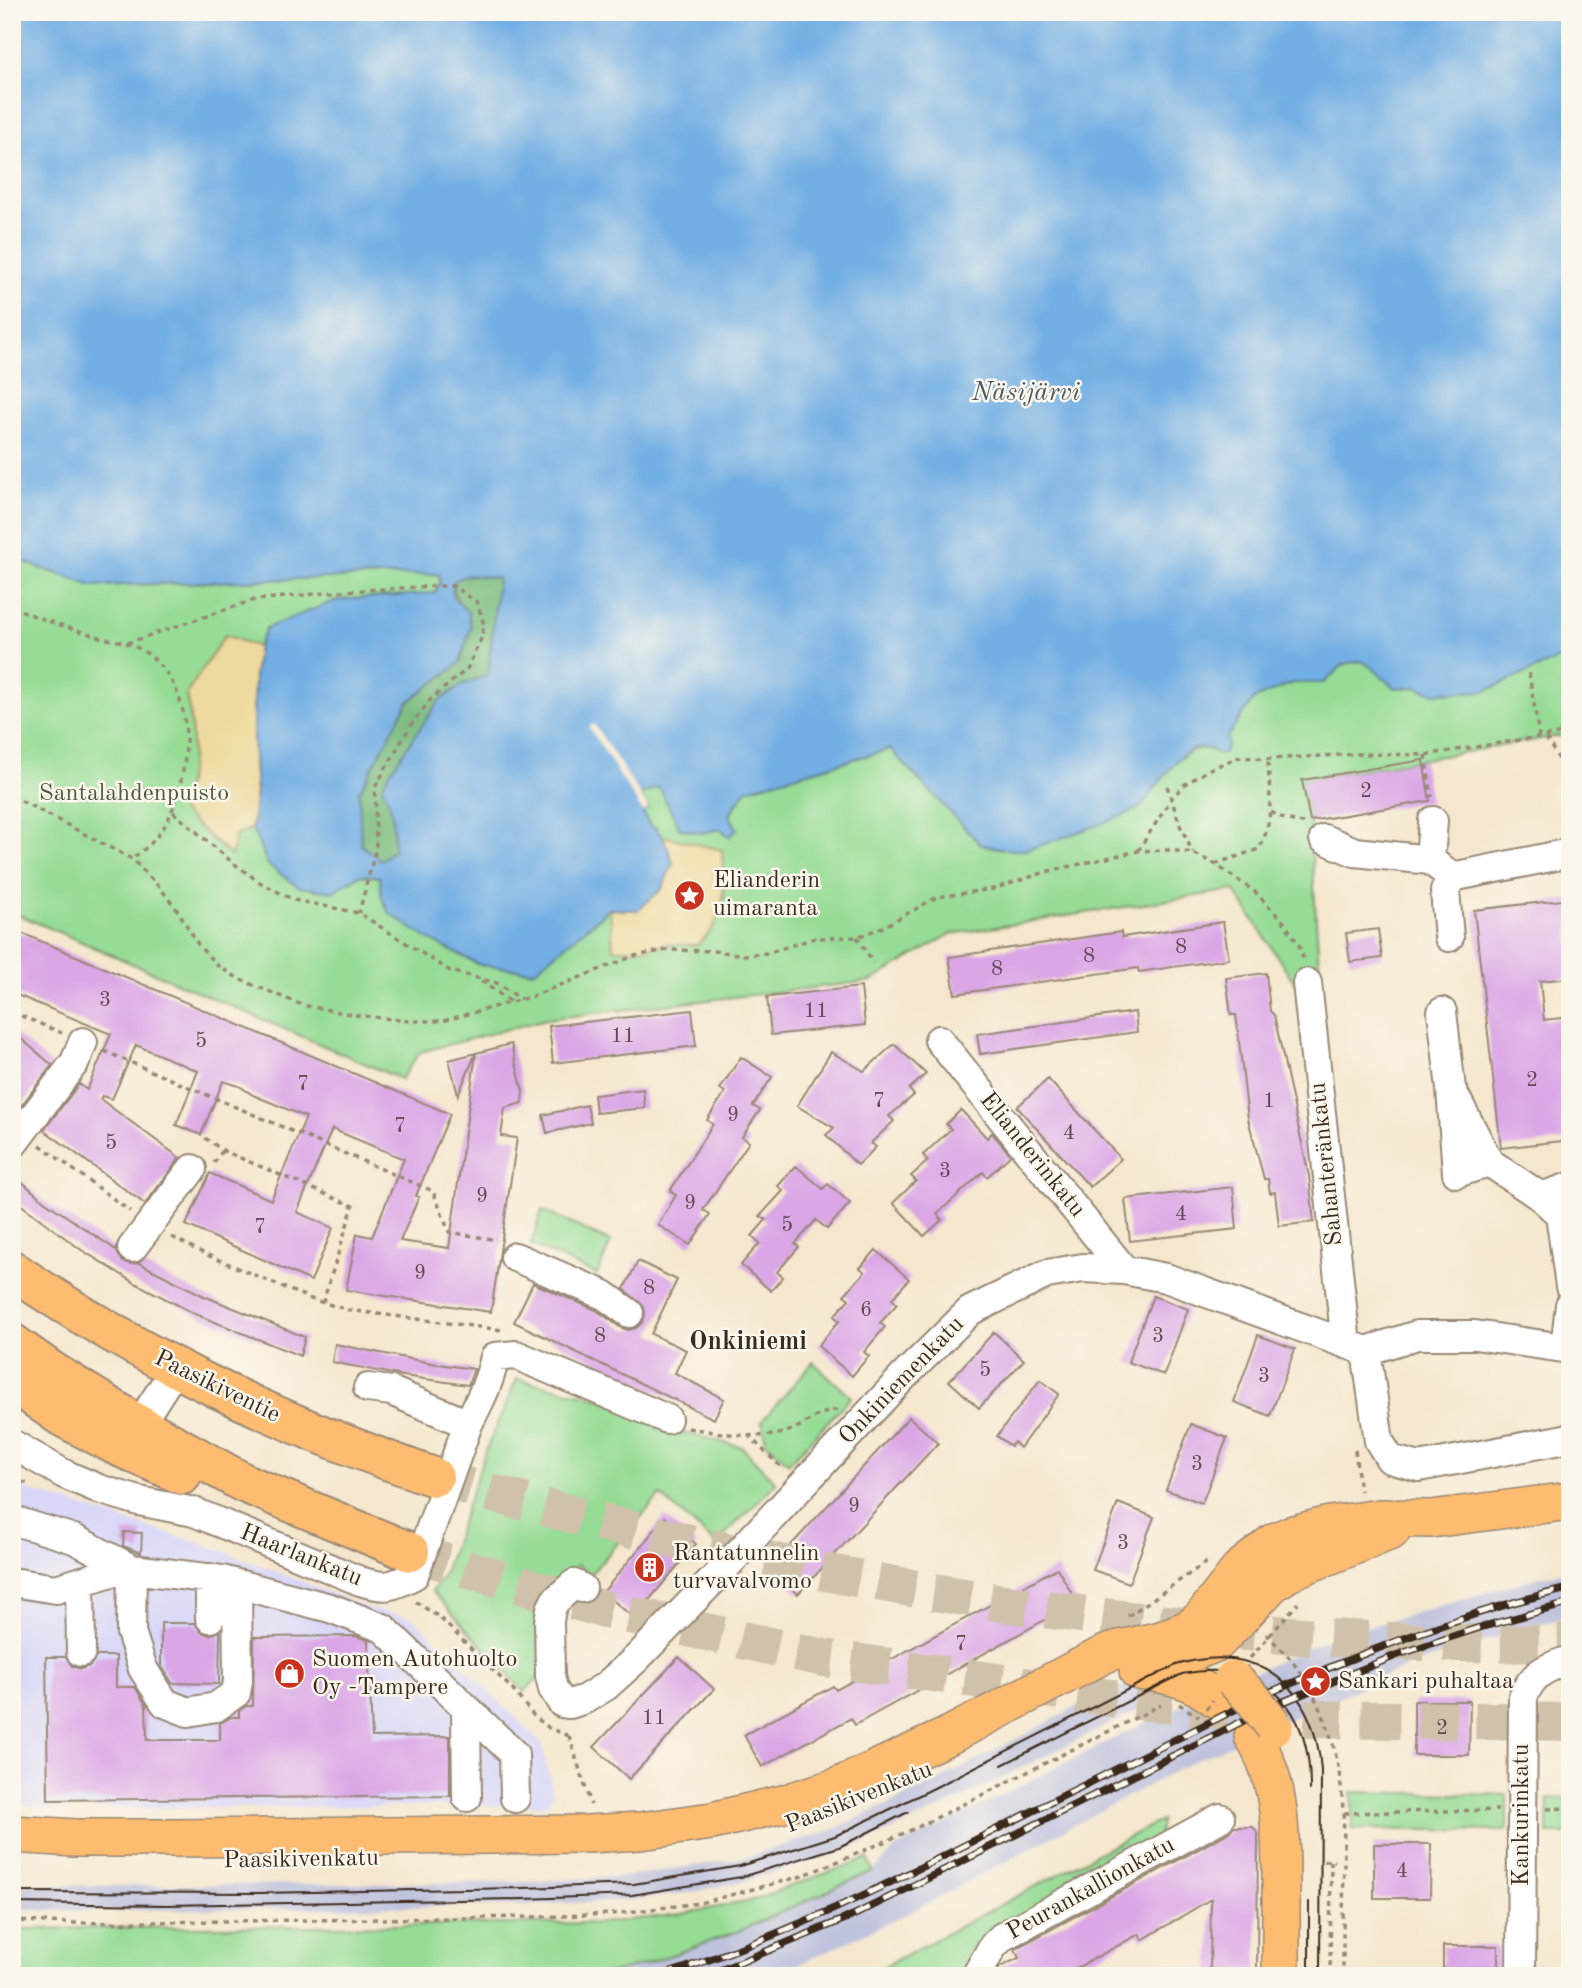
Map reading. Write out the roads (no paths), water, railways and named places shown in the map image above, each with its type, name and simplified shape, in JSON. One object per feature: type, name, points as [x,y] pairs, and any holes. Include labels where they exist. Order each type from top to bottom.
[{"type":"highway","name":"Paasikiventie","points":[[12,1270],[72,1310],[175,1369],[306,1430],[434,1477]]},
{"type":"highway","points":[[12,1343],[53,1372],[139,1425],[244,1483],[410,1552]]},
{"type":"highway","points":[[12,1382],[62,1417],[116,1445],[241,1501],[347,1527]]},
{"type":"main road","points":[[1204,1677],[1241,1568],[1274,1542],[1330,1525],[1380,1518],[1431,1519],[1570,1501]]},
{"type":"main road","points":[[1128,1645],[1172,1648],[1204,1677],[1253,1699],[1263,1731],[1291,1764],[1294,1810],[1282,1847],[1281,1976]]},
{"type":"main road","name":"Paasikivenkatu","points":[[12,1834],[75,1838],[174,1838],[587,1834],[640,1831],[712,1821],[783,1804],[837,1787],[948,1736],[1105,1654],[1128,1645]]},
{"type":"main road","name":"Paasikivenkatu","points":[[12,1860],[135,1862],[531,1857],[632,1855],[704,1847],[767,1834],[859,1804],[920,1775],[1100,1682],[1128,1645]]},
{"type":"street","points":[[1433,821],[1445,891],[1449,937]]},
{"type":"street","points":[[1324,839],[1355,852],[1441,869],[1570,853]]},
{"type":"street","name":"Sahanteränkatu","points":[[1307,983],[1356,1348]]},
{"type":"street","points":[[1442,1012],[1457,1173],[1489,1161],[1541,1197],[1560,1214],[1570,1286]]},
{"type":"street","name":"Elianderinkatu","points":[[939,1041],[1124,1269]]},
{"type":"street","points":[[17,1139],[75,1062],[83,1042]]},
{"type":"street","points":[[132,1248],[192,1169]]},
{"type":"street","points":[[1541,1197],[1570,1187]]},
{"type":"street","points":[[509,1249],[604,1295],[629,1313]]},
{"type":"street","name":"Onkiniemenkatu","points":[[582,1588],[574,1584],[568,1588],[551,1609],[550,1676],[553,1689],[562,1703],[570,1704],[585,1699],[606,1686],[626,1668],[717,1576],[861,1421],[970,1311],[1047,1274],[1083,1268],[1124,1269],[1166,1278],[1356,1348]]},
{"type":"street","points":[[1570,1305],[1563,1348],[1475,1335],[1417,1335],[1356,1348],[1379,1441],[1390,1459],[1419,1467],[1570,1438]]},
{"type":"street","name":"Haarlankatu","points":[[12,1444],[64,1474],[99,1489],[139,1501],[194,1512],[381,1588],[398,1584],[414,1575],[468,1424],[481,1401],[495,1357],[516,1354],[667,1419]]},
{"type":"street","points":[[139,1425],[175,1369]]},
{"type":"street","points":[[368,1388],[391,1391],[468,1424]]},
{"type":"street","points":[[12,1520],[74,1538],[132,1569]]},
{"type":"street","points":[[132,1569],[131,1632],[143,1669],[165,1703],[188,1712],[216,1707],[236,1693],[238,1681],[223,1581]]},
{"type":"street","points":[[12,1582],[56,1589],[115,1571],[132,1569],[223,1581],[330,1608],[383,1628],[514,1754],[515,1798]]},
{"type":"street","points":[[80,1581],[82,1652]]},
{"type":"street","points":[[209,1618],[223,1581]]},
{"type":"street","name":"Kankurinkatu","points":[[1521,1976],[1523,1697],[1530,1682],[1540,1671],[1560,1663]]},
{"type":"street","points":[[466,1709],[467,1797]]},
{"type":"street","name":"Peurankallionkatu","points":[[976,1976],[1002,1937],[1220,1818]]},
{"type":"water","name":"Näsijärvi","points":[[12,12],[1570,12],[1570,654],[1485,691],[1435,693],[1416,687],[1394,688],[1362,661],[1344,664],[1324,683],[1292,683],[1254,699],[1227,737],[1228,745],[1223,754],[1205,748],[1193,749],[1182,756],[1137,809],[1024,850],[981,845],[890,749],[747,789],[729,814],[737,829],[729,837],[721,829],[702,833],[680,829],[659,787],[640,795],[649,808],[643,812],[649,825],[662,836],[673,863],[662,889],[638,910],[609,909],[534,971],[480,965],[428,939],[389,913],[382,898],[380,877],[360,875],[332,892],[299,887],[268,865],[252,828],[256,793],[254,677],[258,647],[266,628],[337,600],[435,593],[440,582],[439,574],[93,586],[12,558]],"holes":[[[469,575],[498,578],[488,675],[462,685],[439,701],[386,778],[382,789],[391,811],[394,850],[381,860],[361,845],[359,792],[408,702],[460,663],[471,627],[468,612],[454,599],[452,592],[455,580]]]},
{"type":"tunnel","points":[[434,1477],[572,1515],[712,1548],[854,1578],[996,1602],[1139,1621],[1283,1635],[1427,1642],[1570,1643]]},
{"type":"tunnel","points":[[410,1552],[602,1609],[824,1658],[1111,1698],[1305,1719],[1570,1722]]},
{"type":"tram line","points":[[12,1892],[260,1893],[524,1888],[634,1884],[740,1866],[835,1836],[1176,1665],[1206,1659],[1232,1659],[1256,1665],[1277,1677],[1294,1693],[1307,1715],[1316,1740],[1321,1770],[1320,1976]]},
{"type":"tram line","points":[[1002,1765],[1182,1674],[1212,1671],[1238,1674],[1260,1682],[1278,1695],[1292,1713],[1302,1735],[1308,1761],[1310,1790]]},
{"type":"tram line","points":[[12,1903],[166,1905],[632,1895],[741,1877],[839,1847],[908,1812]]},
{"type":"tram line","points":[[1309,1902],[1309,1976]]},
{"type":"railway","points":[[660,1976],[749,1945],[835,1908],[1266,1694],[1416,1634],[1492,1609],[1570,1588]]},
{"type":"railway","points":[[707,1976],[854,1915],[1273,1706],[1397,1655],[1478,1628],[1570,1603]]},
{"type":"place","name":"Elianderin uimaranta","points":[[690,895]]},
{"type":"place","name":"Rantatunnelin turvavalvomo","points":[[650,1568]]},
{"type":"place","name":"Suomen Autohuolto Oy -Tampere","points":[[289,1674]]},
{"type":"place","name":"Sankari puhaltaa","points":[[1315,1682]]},
{"type":"district","name":"Onkiniemi","points":[[748,1342]]},
{"type":"park label","name":"Santalahdenpuisto","points":[[134,794]]}]
